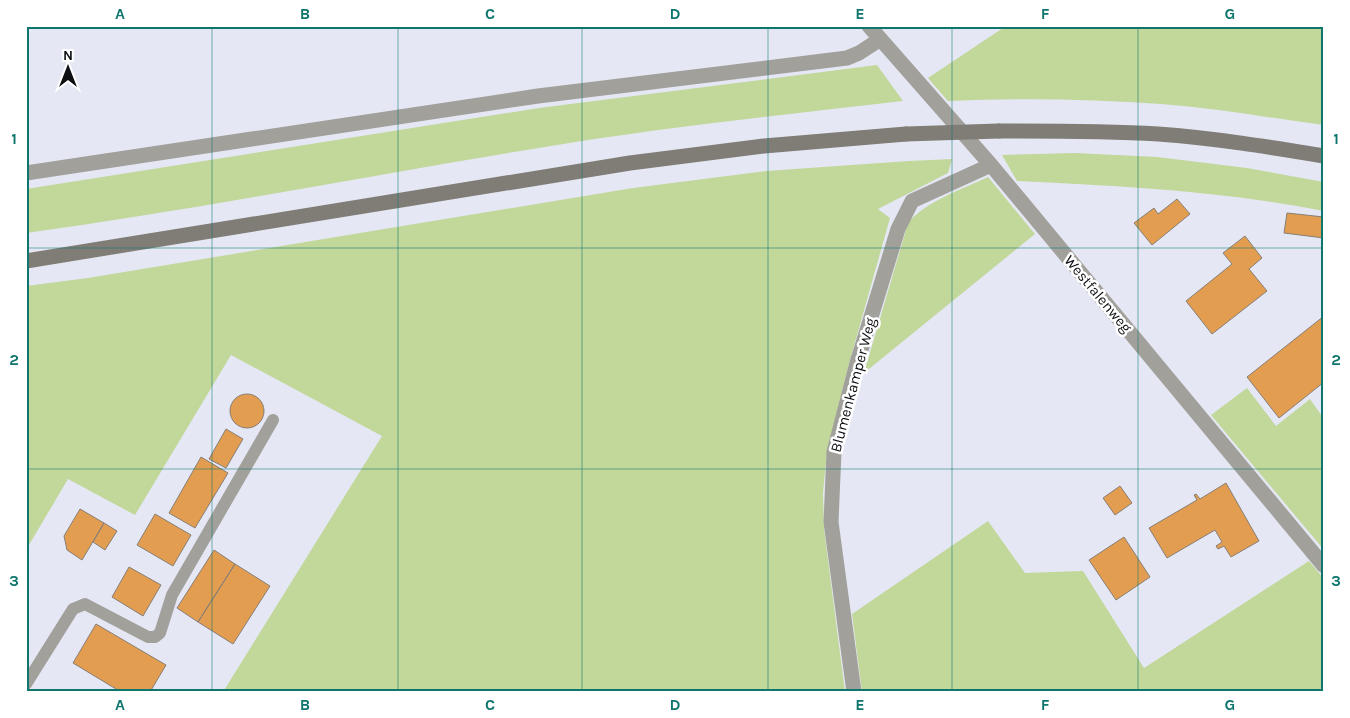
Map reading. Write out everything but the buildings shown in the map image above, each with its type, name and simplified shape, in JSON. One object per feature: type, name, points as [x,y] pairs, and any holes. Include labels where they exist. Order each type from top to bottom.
[{"type":"main road","points":[[26,261],[630,163],[764,146],[906,134],[999,130],[1075,130],[1159,134],[1248,144],[1324,156]]},
{"type":"street","name":"Westfalenweg","points":[[869,26],[879,40],[991,165],[1324,566]]},
{"type":"street","points":[[26,173],[538,96],[847,58],[859,53],[879,40]]},
{"type":"street","name":"Blumenkamper Weg","points":[[854,692],[831,522],[834,452],[857,363],[898,229],[912,201],[991,165]]},
{"type":"lane","points":[[26,684],[73,609],[79,606],[85,604],[148,638],[155,638],[160,632],[172,595],[273,420]]},
{"type":"green space","points":[[1006,26],[1324,26],[1324,125],[1161,104],[1054,100],[948,101],[928,78]]},
{"type":"green space","points":[[877,65],[903,101],[634,133],[286,192],[26,233],[26,189],[539,108]]},
{"type":"green space","points":[[1075,153],[1157,157],[1247,168],[1324,182],[1324,211],[1210,194],[1133,187],[1017,181],[1002,155]]},
{"type":"green space","points":[[952,159],[948,173],[878,209],[890,218],[850,360],[827,451],[823,493],[824,529],[845,692],[223,692],[382,436],[231,355],[135,515],[68,479],[26,550],[26,286],[88,278],[633,188],[766,171]]},
{"type":"green space","points":[[988,177],[1035,234],[864,373],[908,223],[935,202]]},
{"type":"green space","points":[[1247,388],[1276,426],[1310,399],[1324,419],[1324,550],[1211,415]]},
{"type":"green space","points":[[988,521],[1025,573],[1083,571],[1144,668],[1309,561],[1324,579],[1324,692],[862,692],[852,614]]}]
